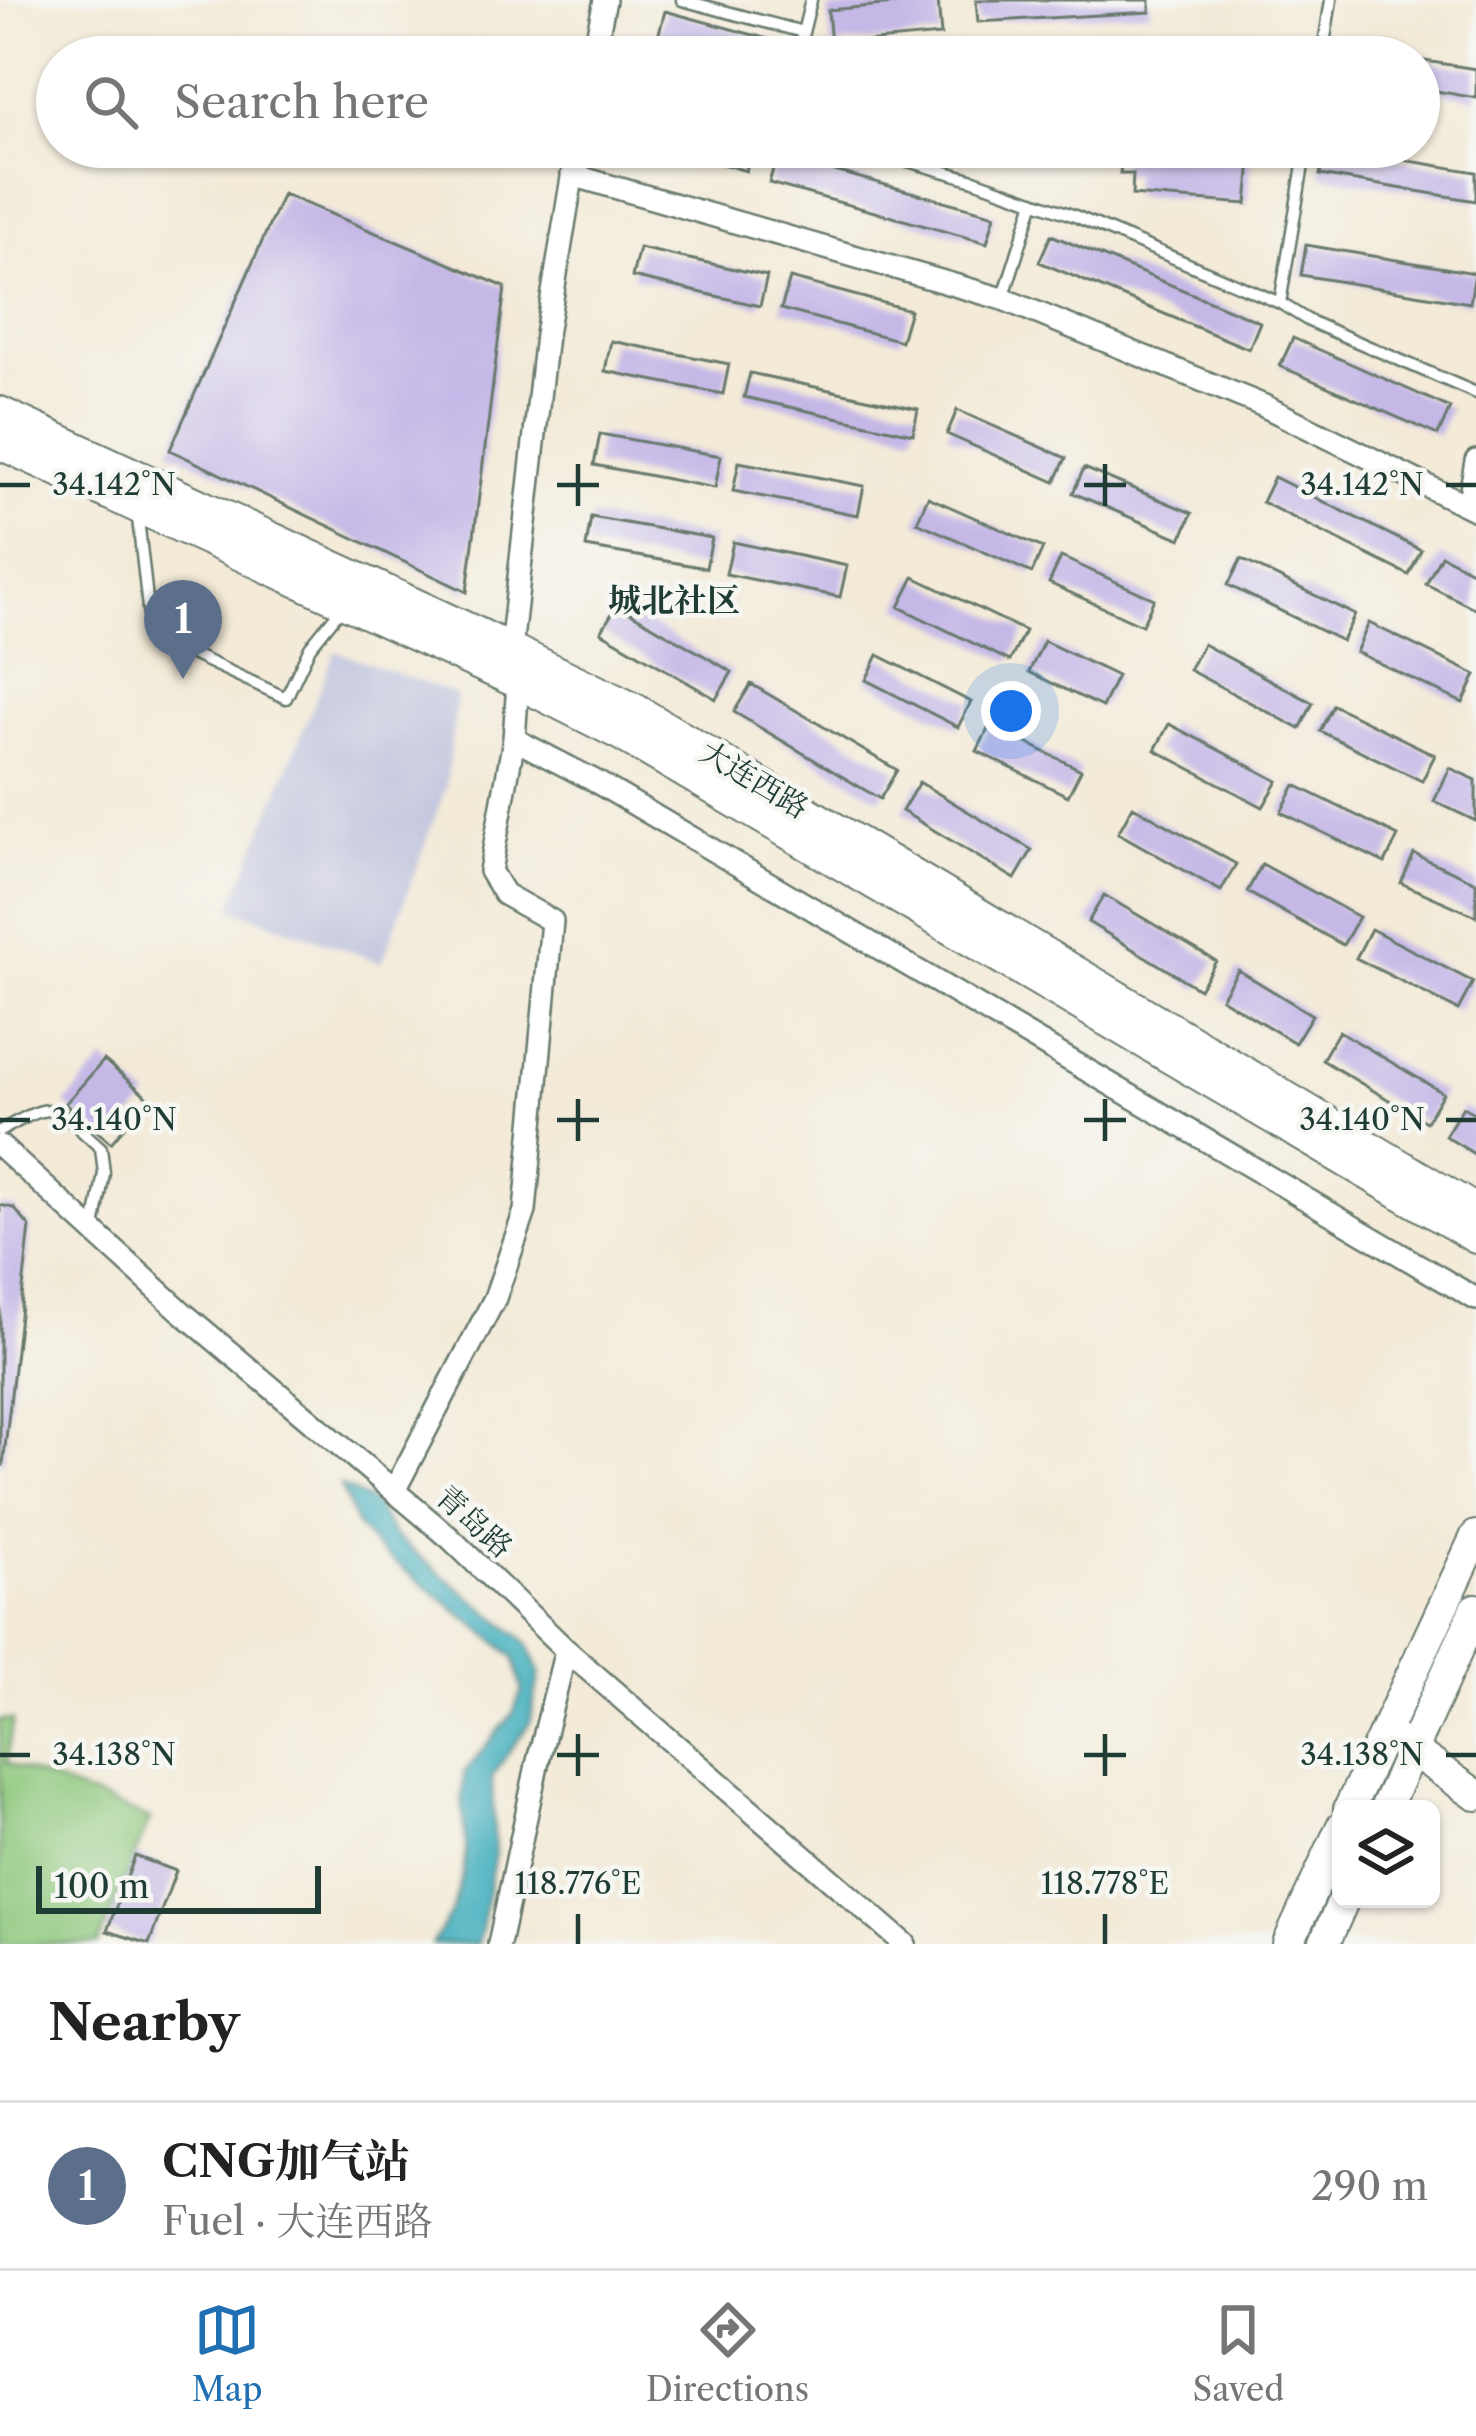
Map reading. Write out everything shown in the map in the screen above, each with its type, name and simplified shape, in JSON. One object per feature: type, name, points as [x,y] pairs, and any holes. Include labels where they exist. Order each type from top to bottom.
[{"type":"main road","name":"大连西路","points":[[0,412],[511,649],[655,721],[1476,1210]]},
{"type":"main road","name":"大连西路","points":[[0,444],[621,735],[1476,1238]]},
{"type":"main road","points":[[1353,1800],[1476,1535]]},
{"type":"main road","points":[[1389,1800],[1476,1609]]},
{"type":"main road","points":[[1385,1731],[1476,1796]]},
{"type":"main road","points":[[1288,1944],[1332,1848]]},
{"type":"main road","points":[[1324,1944],[1340,1908]]},
{"type":"street","points":[[597,36],[605,0]]},
{"type":"street","points":[[511,649],[546,335],[573,168]]},
{"type":"street","points":[[572,175],[1003,298],[1262,405],[1472,508],[1476,461]]},
{"type":"street","points":[[394,1491],[495,1298],[525,1211],[552,920],[504,894],[490,871],[514,739],[518,683]]},
{"type":"street","points":[[514,739],[596,781],[1476,1299]]},
{"type":"street","name":"青岛路","points":[[0,1146],[183,1313],[450,1538],[566,1650],[905,1944]]},
{"type":"street","points":[[499,1944],[566,1650]]},
{"type":"lane","points":[[682,0],[803,32]]},
{"type":"lane","points":[[802,36],[811,0]]},
{"type":"lane","points":[[1325,36],[1331,0]]},
{"type":"lane","points":[[932,168],[1075,216],[1476,393]]},
{"type":"lane","points":[[1280,303],[1302,168]]},
{"type":"lane","points":[[1003,298],[1034,201]]},
{"type":"lane","points":[[136,507],[151,635],[286,698],[310,647],[345,603]]},
{"type":"lane","points":[[0,1130],[40,1108],[59,1111],[101,1148],[104,1173],[93,1231]]},
{"type":"shaded area","points":[[335,651],[457,695],[446,787],[382,963],[231,908]]},
{"type":"green space","points":[[0,1720],[13,1720],[6,1763],[150,1819],[98,1944],[0,1944]]},
{"type":"water","points":[[340,1485],[373,1503],[394,1536],[527,1642],[540,1672],[530,1723],[492,1776],[495,1854],[478,1944],[432,1944],[451,1913],[463,1874],[464,1773],[513,1713],[522,1690],[514,1657],[377,1549],[357,1527]]},
{"type":"building","points":[[938,0],[941,35],[830,36],[828,10]]},
{"type":"building","points":[[976,0],[1150,0],[1150,12],[978,22]]},
{"type":"building","points":[[665,11],[757,36],[658,36]]},
{"type":"building","points":[[1440,63],[1476,69],[1476,98],[1440,92]]},
{"type":"building","points":[[1440,166],[1476,172],[1476,201],[1320,175],[1321,168]]},
{"type":"building","points":[[773,168],[824,168],[995,215],[987,243],[769,183]]},
{"type":"building","points":[[1121,168],[1250,168],[1247,204],[1132,195],[1133,174],[1120,174]]},
{"type":"building","points":[[283,194],[505,287],[467,592],[170,450]]},
{"type":"building","points":[[1051,235],[1260,322],[1249,349],[1039,262]]},
{"type":"building","points":[[1306,245],[1475,273],[1470,303],[1301,275]]},
{"type":"building","points":[[639,248],[767,276],[760,306],[632,277]]},
{"type":"building","points":[[790,278],[910,310],[901,341],[781,309]]},
{"type":"building","points":[[1293,338],[1450,408],[1438,435],[1280,366]]},
{"type":"building","points":[[611,341],[729,364],[723,394],[605,371]]},
{"type":"building","points":[[750,373],[918,409],[913,434],[744,397]]},
{"type":"building","points":[[957,410],[1066,458],[1055,482],[947,434]]},
{"type":"building","points":[[600,434],[721,456],[715,488],[594,465]]},
{"type":"building","points":[[739,462],[864,486],[858,515],[733,491]]},
{"type":"building","points":[[1084,468],[1192,513],[1181,539],[1073,493]]},
{"type":"building","points":[[1274,477],[1421,550],[1409,575],[1262,502]]},
{"type":"building","points":[[928,497],[1043,548],[1032,573],[917,522]]},
{"type":"building","points":[[591,517],[712,538],[706,568],[586,547]]},
{"type":"building","points":[[733,542],[847,566],[840,597],[726,574]]},
{"type":"building","points":[[1441,555],[1476,573],[1476,609],[1426,584]]},
{"type":"building","points":[[1061,557],[1154,599],[1142,625],[1049,583]]},
{"type":"building","points":[[1241,559],[1355,615],[1342,641],[1228,585]]},
{"type":"building","points":[[914,577],[1025,631],[1010,661],[899,607]]},
{"type":"building","points":[[617,605],[732,672],[716,699],[601,632]]},
{"type":"building","points":[[1369,623],[1476,675],[1463,703],[1356,652]]},
{"type":"building","points":[[1044,641],[1117,676],[1102,707],[1029,672]]},
{"type":"building","points":[[1203,644],[1313,703],[1300,729],[1189,670]]},
{"type":"building","points":[[878,655],[971,702],[958,727],[866,680]]},
{"type":"building","points":[[751,684],[897,770],[880,799],[734,712]]},
{"type":"building","points":[[1333,705],[1435,755],[1422,781],[1320,731]]},
{"type":"building","points":[[1169,724],[1278,781],[1263,807],[1155,750]]},
{"type":"building","points":[[990,725],[1081,770],[1068,796],[977,751]]},
{"type":"building","points":[[1450,768],[1476,780],[1476,821],[1434,801]]},
{"type":"building","points":[[919,782],[1032,850],[1015,879],[902,811]]},
{"type":"building","points":[[1295,785],[1398,836],[1385,863],[1281,812]]},
{"type":"building","points":[[1133,806],[1236,864],[1221,891],[1118,833]]},
{"type":"building","points":[[1414,854],[1476,882],[1476,916],[1401,883]]},
{"type":"building","points":[[1262,864],[1359,917],[1343,945],[1247,892]]},
{"type":"building","points":[[1104,895],[1216,961],[1199,989],[1088,922]]},
{"type":"building","points":[[1371,929],[1473,982],[1458,1010],[1356,958]]},
{"type":"building","points":[[1238,970],[1312,1015],[1295,1043],[1221,998]]},
{"type":"building","points":[[1339,1031],[1443,1093],[1426,1122],[1322,1060]]},
{"type":"building","points":[[104,1060],[149,1098],[111,1143],[65,1104]]},
{"type":"building","points":[[1463,1107],[1476,1114],[1476,1155],[1445,1136]]},
{"type":"building","points":[[0,1205],[14,1208],[30,1227],[3,1465],[0,1464]]},
{"type":"building","points":[[135,1856],[176,1871],[149,1944],[107,1931]]},
{"type":"place","name":"CNG加气站","points":[[183,679]]},
{"type":"district","name":"城北社区","points":[[674,600]]}]
